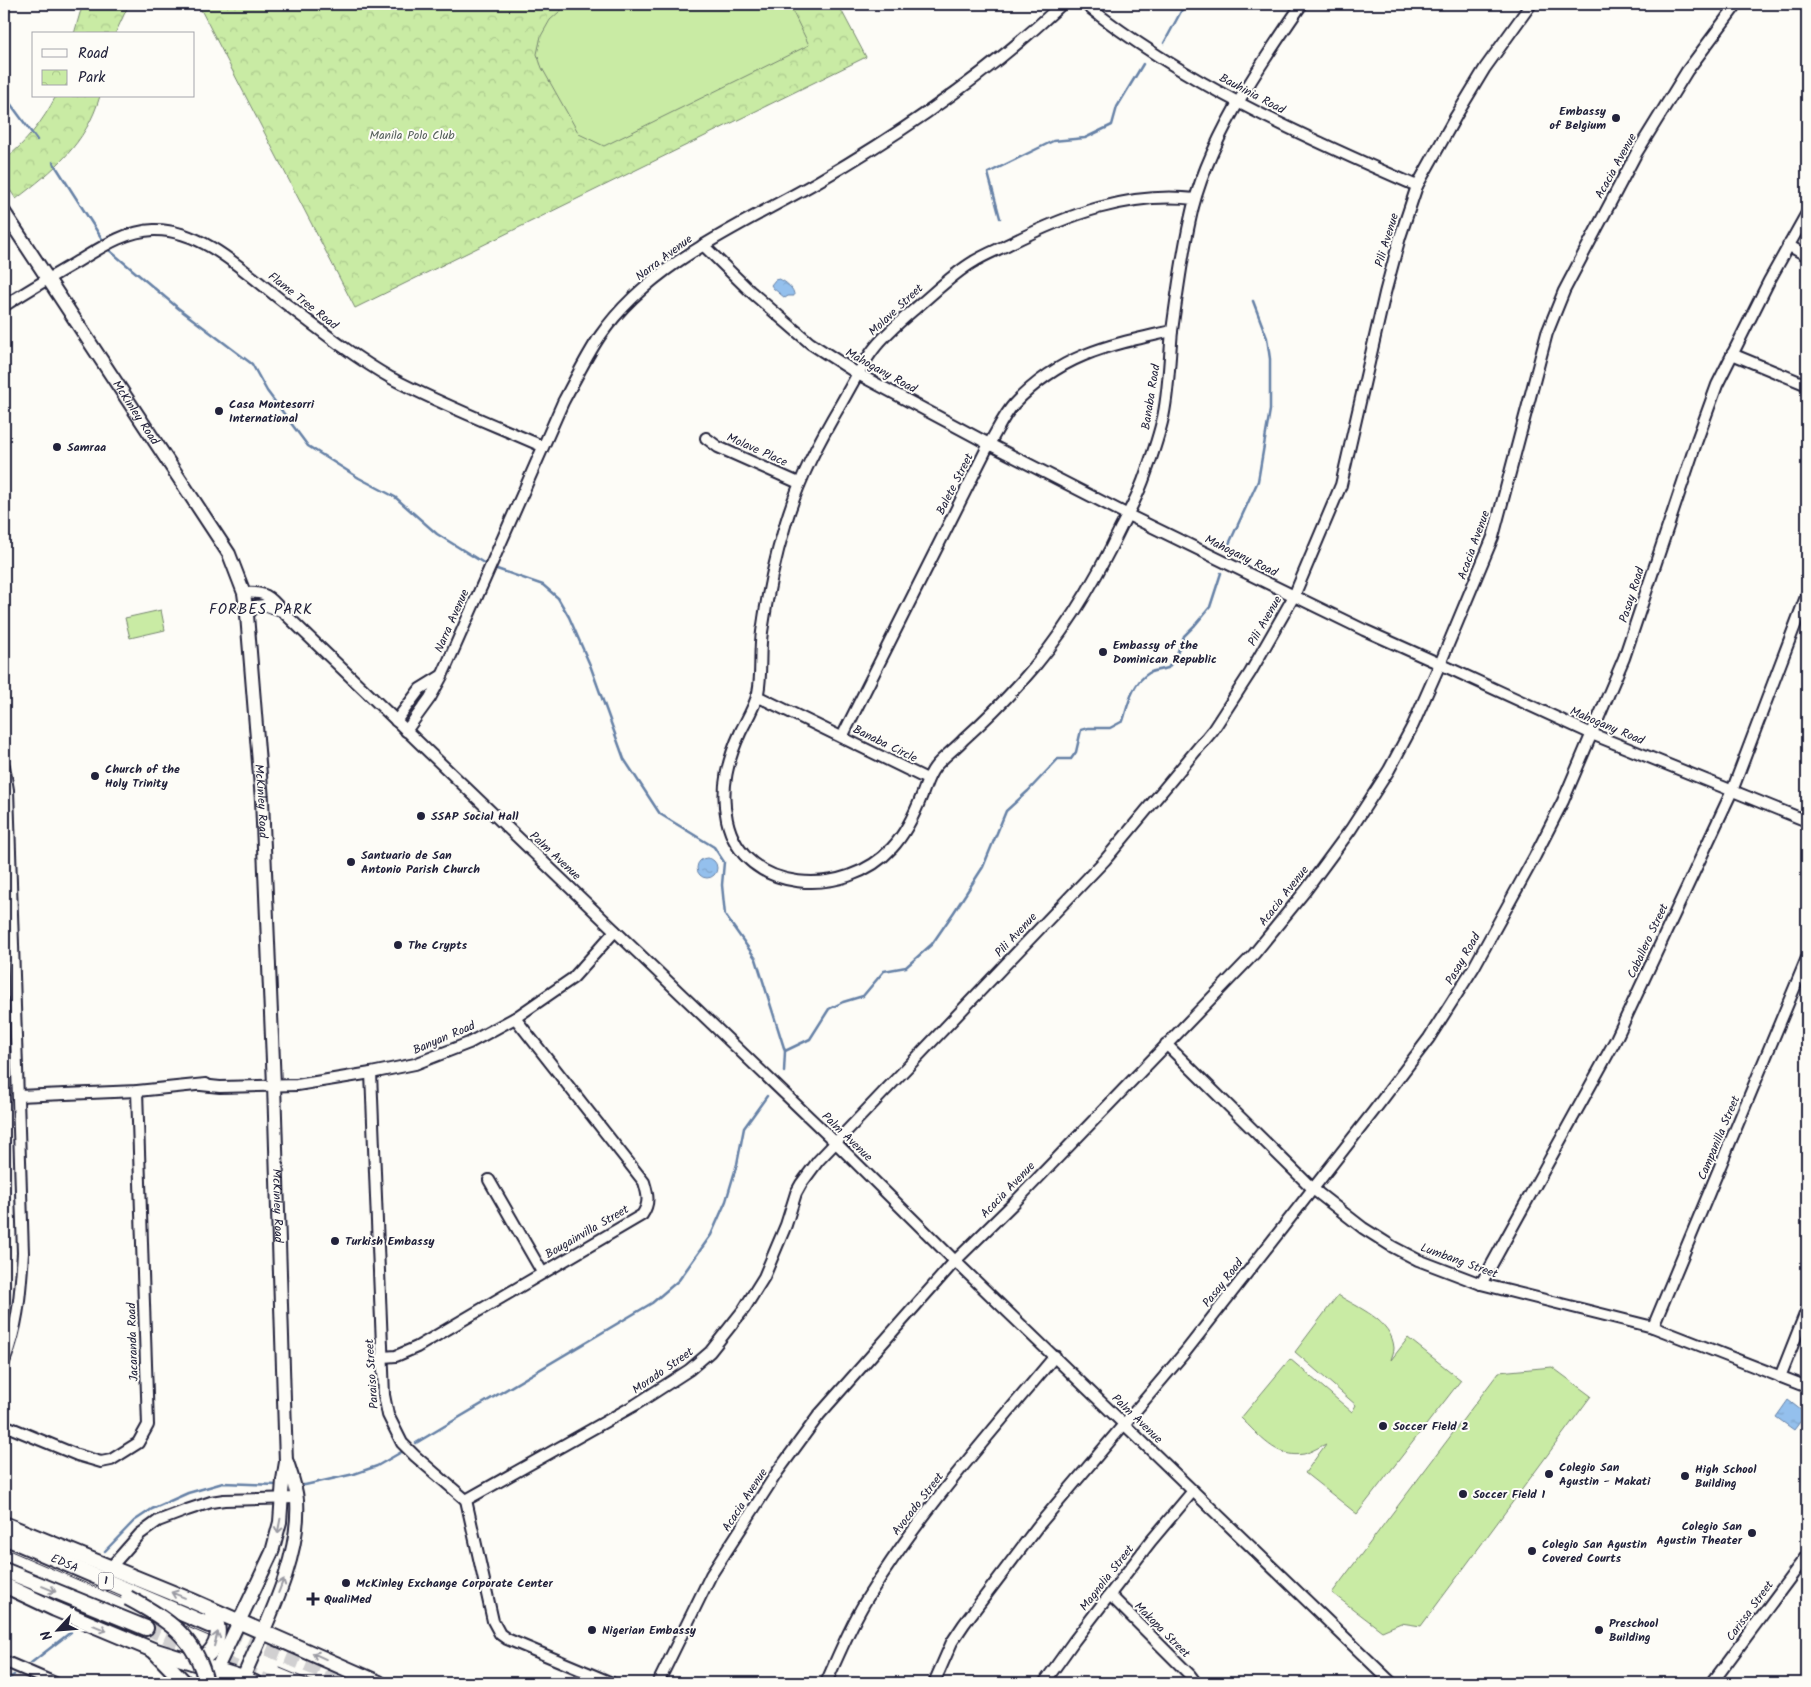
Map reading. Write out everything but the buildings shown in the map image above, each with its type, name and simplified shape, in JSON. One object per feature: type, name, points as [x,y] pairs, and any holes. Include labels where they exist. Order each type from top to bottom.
[{"type":"highway","name":"1","points":[[4,1524],[207,1608],[379,1683]]},
{"type":"highway","name":"EDSA","points":[[4,1537],[209,1625]]},
{"type":"highway","points":[[4,1544],[128,1598],[167,1620],[182,1634],[196,1654],[208,1683]]},
{"type":"highway","name":"1","points":[[4,1570],[146,1628]]},
{"type":"highway","points":[[4,1585],[55,1609],[153,1650],[216,1669],[246,1681]]},
{"type":"highway","points":[[193,1662],[208,1654],[217,1640],[217,1622],[207,1608]]},
{"type":"highway","points":[[153,1650],[185,1683]]},
{"type":"main road","name":"McKinley Road","points":[[4,212],[229,554],[244,593],[262,800],[274,1085],[286,1462],[278,1532],[272,1552],[208,1683]]},
{"type":"main road","name":"McKinley Road","points":[[246,1681],[290,1559],[295,1536],[297,1498],[286,1462]]},
{"type":"street","name":"Narra Avenue","points":[[406,731],[430,698],[442,676],[542,446],[600,336],[641,291],[662,273],[703,245],[818,181],[910,124],[984,72],[1027,37],[1062,4]]},
{"type":"street","name":"Bauhinia Road","points":[[1085,4],[1126,36],[1162,59],[1239,102],[1347,156],[1417,186]]},
{"type":"street","name":"Banaba Road","points":[[927,779],[936,764],[988,717],[1052,644],[1084,598],[1128,514],[1141,487],[1162,420],[1168,384],[1172,330],[1195,198],[1224,128],[1302,4]]},
{"type":"street","name":"Pili Avenue","points":[[836,1143],[1105,860],[1213,730],[1250,673],[1294,596],[1341,485],[1385,293],[1400,237],[1417,186],[1485,68],[1531,4]]},
{"type":"street","name":"Acacia Avenue","points":[[658,1683],[711,1575],[778,1471],[819,1415],[955,1261],[1015,1202],[1254,954],[1306,890],[1351,829],[1389,770],[1413,725],[1440,664],[1492,537],[1547,333],[1564,291],[1637,152],[1687,71],[1737,4]]},
{"type":"street","name":"Molave Street","points":[[757,696],[762,632],[774,566],[799,482],[822,436],[874,349],[899,322],[971,263],[1070,216],[1136,200],[1164,196],[1195,198]]},
{"type":"street","name":"Pasay Road","points":[[934,1683],[949,1650],[955,1644],[969,1619],[1038,1526],[1186,1351],[1313,1189],[1429,1038],[1474,967],[1539,848],[1592,734],[1629,643],[1717,385],[1788,245],[1807,213]]},
{"type":"street","name":"Flame Tree Road","points":[[4,306],[48,278],[120,238],[155,230],[189,236],[217,251],[337,343],[391,378],[464,413],[542,446]]},
{"type":"street","name":"Mahogany Road","points":[[703,245],[780,318],[810,343],[858,374],[990,444],[1364,630],[1592,734],[1807,821]]},
{"type":"street","points":[[1788,245],[1807,256]]},
{"type":"street","name":"Balete Street","points":[[842,737],[990,444],[1013,406],[1035,384],[1060,366],[1109,345],[1172,330]]},
{"type":"street","points":[[1732,354],[1807,385]]},
{"type":"street","name":"Molave Place","points":[[706,438],[718,447],[799,482]]},
{"type":"street","name":"Palm Avenue","points":[[244,593],[264,594],[274,602],[836,1143],[1388,1682]]},
{"type":"street","name":"Caballero Street","points":[[1481,1284],[1615,1041],[1732,791],[1807,594]]},
{"type":"street","points":[[247,616],[256,606],[264,605],[282,611]]},
{"type":"street","points":[[396,721],[420,689],[442,676]]},
{"type":"street","points":[[757,696],[733,747],[726,770],[724,795],[728,823],[735,843],[763,871],[781,878],[819,882],[849,876],[878,862],[895,845],[910,821],[927,779]]},
{"type":"street","name":"Banaba Circle","points":[[757,696],[927,779]]},
{"type":"street","points":[[4,766],[8,790],[23,1253],[19,1310],[4,1362]]},
{"type":"street","name":"Banyan Road","points":[[18,1096],[138,1091],[201,1085],[213,1082],[231,1082],[246,1085],[297,1085],[371,1074],[424,1060],[469,1043],[514,1018],[572,978],[615,931]]},
{"type":"street","name":"Campanilla Street","points":[[1653,1327],[1807,958]]},
{"type":"street","name":"Bougainvilla Street","points":[[383,1357],[396,1356],[417,1347],[642,1214],[647,1208],[649,1197],[644,1182],[514,1018]]},
{"type":"street","name":"Lumbang Street","points":[[1166,1044],[1313,1189],[1363,1228],[1393,1247],[1418,1260],[1481,1284],[1653,1327],[1807,1387]]},
{"type":"street","name":"Paraiso Street","points":[[371,1074],[384,1395],[388,1415],[402,1443],[466,1500]]},
{"type":"street","name":"Jacaranda Road","points":[[4,1425],[77,1455],[101,1462],[111,1460],[138,1443],[148,1425],[138,1091]]},
{"type":"street","name":"Morado Street","points":[[466,1500],[636,1405],[690,1370],[710,1352],[744,1309],[764,1277],[801,1184],[818,1161],[836,1143]]},
{"type":"street","points":[[489,1180],[542,1272]]},
{"type":"street","points":[[1780,1377],[1807,1309]]},
{"type":"street","name":"Avocado Street","points":[[826,1683],[841,1648],[867,1599],[902,1545],[1055,1356]]},
{"type":"street","name":"Magnolia Street","points":[[1044,1683],[1151,1541],[1194,1491]]},
{"type":"street","points":[[110,1568],[140,1534],[158,1521],[211,1502],[297,1498]]},
{"type":"street","points":[[466,1500],[493,1620],[500,1634],[507,1639],[612,1683]]},
{"type":"street","name":"Carissa Street","points":[[1712,1683],[1807,1554]]},
{"type":"street","name":"Makopa Street","points":[[1110,1595],[1196,1683]]},
{"type":"street","points":[[4,1661],[55,1683]]},
{"type":"green space","points":[[84,4],[129,4],[116,32],[75,32]]},
{"type":"green space","name":"Manila Polo Club","points":[[198,4],[838,4],[866,57],[355,308]]},
{"type":"green space","points":[[568,4],[789,4],[809,45],[604,146],[579,134],[542,68],[537,54],[541,36],[550,20]]},
{"type":"green space","points":[[55,98],[99,98],[86,128],[67,155],[16,199],[4,181],[4,160],[20,146]]},
{"type":"green space","points":[[161,610],[165,630],[130,638],[125,618]]},
{"type":"green space","points":[[1338,1295],[1381,1322],[1392,1338],[1394,1348],[1391,1360],[1408,1338],[1461,1380],[1357,1514],[1305,1473],[1326,1444],[1304,1454],[1294,1455],[1285,1453],[1261,1438],[1241,1418],[1290,1359],[1352,1412],[1356,1405],[1295,1352]]},
{"type":"green space","name":"Soccer Field 1","points":[[1552,1367],[1591,1396],[1421,1626],[1401,1623],[1382,1631],[1332,1593],[1499,1372]]},
{"type":"water","points":[[779,279],[789,286],[794,296],[785,298],[773,288],[771,285],[775,280]]},
{"type":"water","points":[[707,858],[714,861],[717,868],[714,875],[707,878],[700,875],[697,868],[700,861]]},
{"type":"water","points":[[1788,1400],[1806,1414],[1794,1430],[1776,1417]]},
{"type":"waterway","points":[[1164,43],[1185,4]]},
{"type":"waterway","points":[[1000,218],[988,173],[1053,141],[1085,138],[1112,125],[1117,107],[1143,64]]},
{"type":"waterway","points":[[4,95],[37,140]]},
{"type":"waterway","points":[[53,162],[104,242]]},
{"type":"waterway","points":[[109,250],[178,308],[252,364],[267,391],[308,446],[359,478],[395,497],[437,534],[487,565]]},
{"type":"waterway","points":[[1229,544],[1258,481],[1270,410],[1270,359],[1267,338],[1253,301]]},
{"type":"waterway","points":[[494,568],[543,585],[558,598],[569,617],[590,665],[624,759],[660,814],[714,847],[724,862],[722,885],[725,915],[756,959],[785,1051],[784,1072]]},
{"type":"waterway","points":[[785,1051],[810,1039],[829,1009],[843,1002],[863,996],[884,971],[906,967],[932,944],[983,867],[1006,811],[1058,759],[1071,759],[1076,752],[1081,730],[1088,728],[1110,728],[1123,721],[1129,701],[1138,682],[1151,672],[1168,668],[1176,656],[1184,636],[1210,607],[1221,573]]},
{"type":"waterway","points":[[416,1443],[652,1303],[679,1280],[711,1235],[726,1201],[737,1164],[744,1128],[767,1096]]},
{"type":"waterway","points":[[298,1485],[354,1474],[377,1466],[405,1450]]},
{"type":"waterway","points":[[105,1551],[134,1521],[152,1509],[188,1493],[223,1483],[278,1485]]},
{"type":"waterway","points":[[31,1663],[71,1632]]},
{"type":"waterway","points":[[4,1681],[14,1675]]},
{"type":"tunnel","points":[[209,1625],[350,1683]]},
{"type":"tunnel","points":[[146,1628],[271,1683]]},
{"type":"tram line","points":[[4,1548],[211,1637]]},
{"type":"tram line","points":[[280,1668],[316,1683]]},
{"type":"place","name":"Embassy of Belgium","points":[[1616,118]]},
{"type":"place","name":"Casa Montesorri International","points":[[219,411]]},
{"type":"place","name":"Samraa","points":[[57,447]]},
{"type":"place","name":"Embassy of the Dominican Republic","points":[[1103,652]]},
{"type":"place","name":"Church of the Holy Trinity","points":[[95,776]]},
{"type":"place","name":"SSAP Social Hall","points":[[421,816]]},
{"type":"place","name":"Santuario de San Antonio Parish Church","points":[[351,862]]},
{"type":"place","name":"The Crypts","points":[[398,945]]},
{"type":"place","name":"Turkish Embassy","points":[[335,1241]]},
{"type":"place","name":"Soccer Field 2","points":[[1383,1426]]},
{"type":"place","name":"Colegio San Agustin - Makati","points":[[1549,1474]]},
{"type":"place","name":"High School Building","points":[[1685,1476]]},
{"type":"place","name":"Soccer Field 1","points":[[1463,1494]]},
{"type":"place","name":"Colegio San Agustin Theater","points":[[1752,1533]]},
{"type":"place","name":"Colegio San Agustin Covered Courts","points":[[1532,1551]]},
{"type":"place","name":"McKinley Exchange Corporate Center","points":[[346,1583]]},
{"type":"place","name":"QualiMed","points":[[313,1599]]},
{"type":"place","name":"Nigerian Embassy","points":[[592,1630]]},
{"type":"place","name":"Preschool Building","points":[[1599,1630]]},
{"type":"district","name":"FORBES PARK","points":[[261,610]]}]
